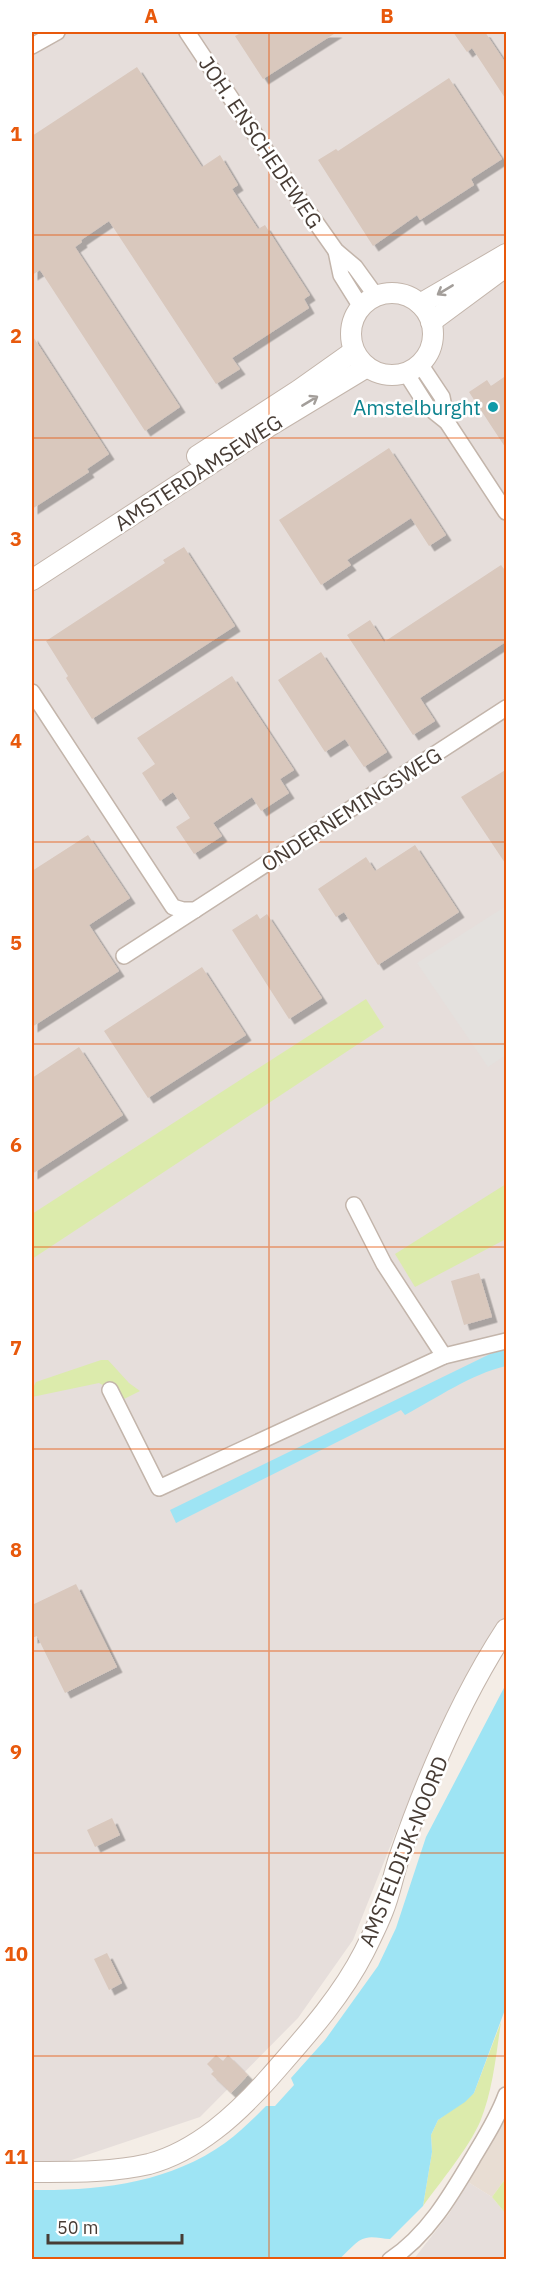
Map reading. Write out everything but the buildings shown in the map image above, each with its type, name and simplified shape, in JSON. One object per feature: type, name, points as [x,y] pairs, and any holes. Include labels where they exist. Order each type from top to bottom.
[{"type":"street","points":[[32,46],[57,32]]},
{"type":"street","name":"JOH. ENSCHEDEWEG","points":[[187,32],[336,251],[355,267],[369,302]]},
{"type":"street","points":[[420,304],[507,254]]},
{"type":"street","points":[[431,322],[507,266]]},
{"type":"street","points":[[399,294],[420,304],[431,322],[432,345],[428,355],[413,369],[392,375],[379,373],[367,367],[354,351],[351,340],[351,328],[355,317],[369,302],[399,294]]},
{"type":"street","name":"AMSTERDAMSEWEG","points":[[32,564],[354,351]]},
{"type":"street","name":"AMSTERDAMSEWEG","points":[[32,580],[207,465],[367,367]]},
{"type":"street","points":[[413,369],[427,406],[447,422],[507,512]]},
{"type":"street","points":[[32,692],[173,907],[195,910]]},
{"type":"street","name":"ONDERNEMINGSWEG","points":[[124,957],[507,708]]},
{"type":"street","points":[[354,1205],[384,1264],[444,1356]]},
{"type":"street","points":[[110,1390],[159,1488],[444,1356],[507,1341]]},
{"type":"street","name":"AMSTELDIJK-NOORD","points":[[32,2172],[103,2172],[151,2163],[185,2149],[222,2125],[249,2100],[297,2046],[337,1996],[363,1954],[383,1911],[419,1805],[456,1721],[484,1664],[507,1629]]},
{"type":"street","points":[[390,2259],[425,2230],[453,2192],[507,2095]]},
{"type":"shaded area","points":[[59,32],[506,32],[506,1616],[473,1664],[397,1829],[353,1940],[298,2018],[200,2117],[39,2171],[32,2171],[32,48]]},
{"type":"shaded area","points":[[506,906],[506,1055],[488,1067],[417,963]]},
{"type":"shaded area","points":[[506,2115],[506,2178],[492,2197],[468,2182]]},
{"type":"shaded area","points":[[468,2182],[492,2197],[506,2214],[506,2259],[413,2260],[449,2214]]},
{"type":"green space","points":[[366,999],[384,1027],[32,1259],[32,1214]]},
{"type":"green space","points":[[506,1184],[506,1239],[415,1287],[395,1254]]},
{"type":"green space","points":[[101,1360],[108,1360],[129,1383],[140,1391],[120,1401],[108,1388],[99,1383],[32,1397],[32,1390],[36,1382]]},
{"type":"green space","points":[[501,2022],[491,2085],[480,2122],[461,2154],[423,2206],[432,2152],[431,2135],[438,2120],[474,2093]]},
{"type":"green space","points":[[506,2178],[506,2214],[492,2197]]},
{"type":"water","points":[[506,1349],[506,1366],[467,1381],[405,1415],[401,1410],[176,1523],[170,1510],[490,1354]]},
{"type":"water","points":[[506,1684],[506,2007],[474,2093],[465,2102],[438,2120],[431,2135],[432,2152],[423,2206],[390,2239],[372,2237],[363,2239],[339,2259],[32,2259],[32,2190],[108,2186],[157,2176],[181,2167],[225,2143],[266,2106],[275,2106],[294,2085],[291,2078],[325,2040],[378,1966],[396,1928],[426,1837]]},
{"type":"place","name":"Amstelburght","points":[[493,407]]}]
